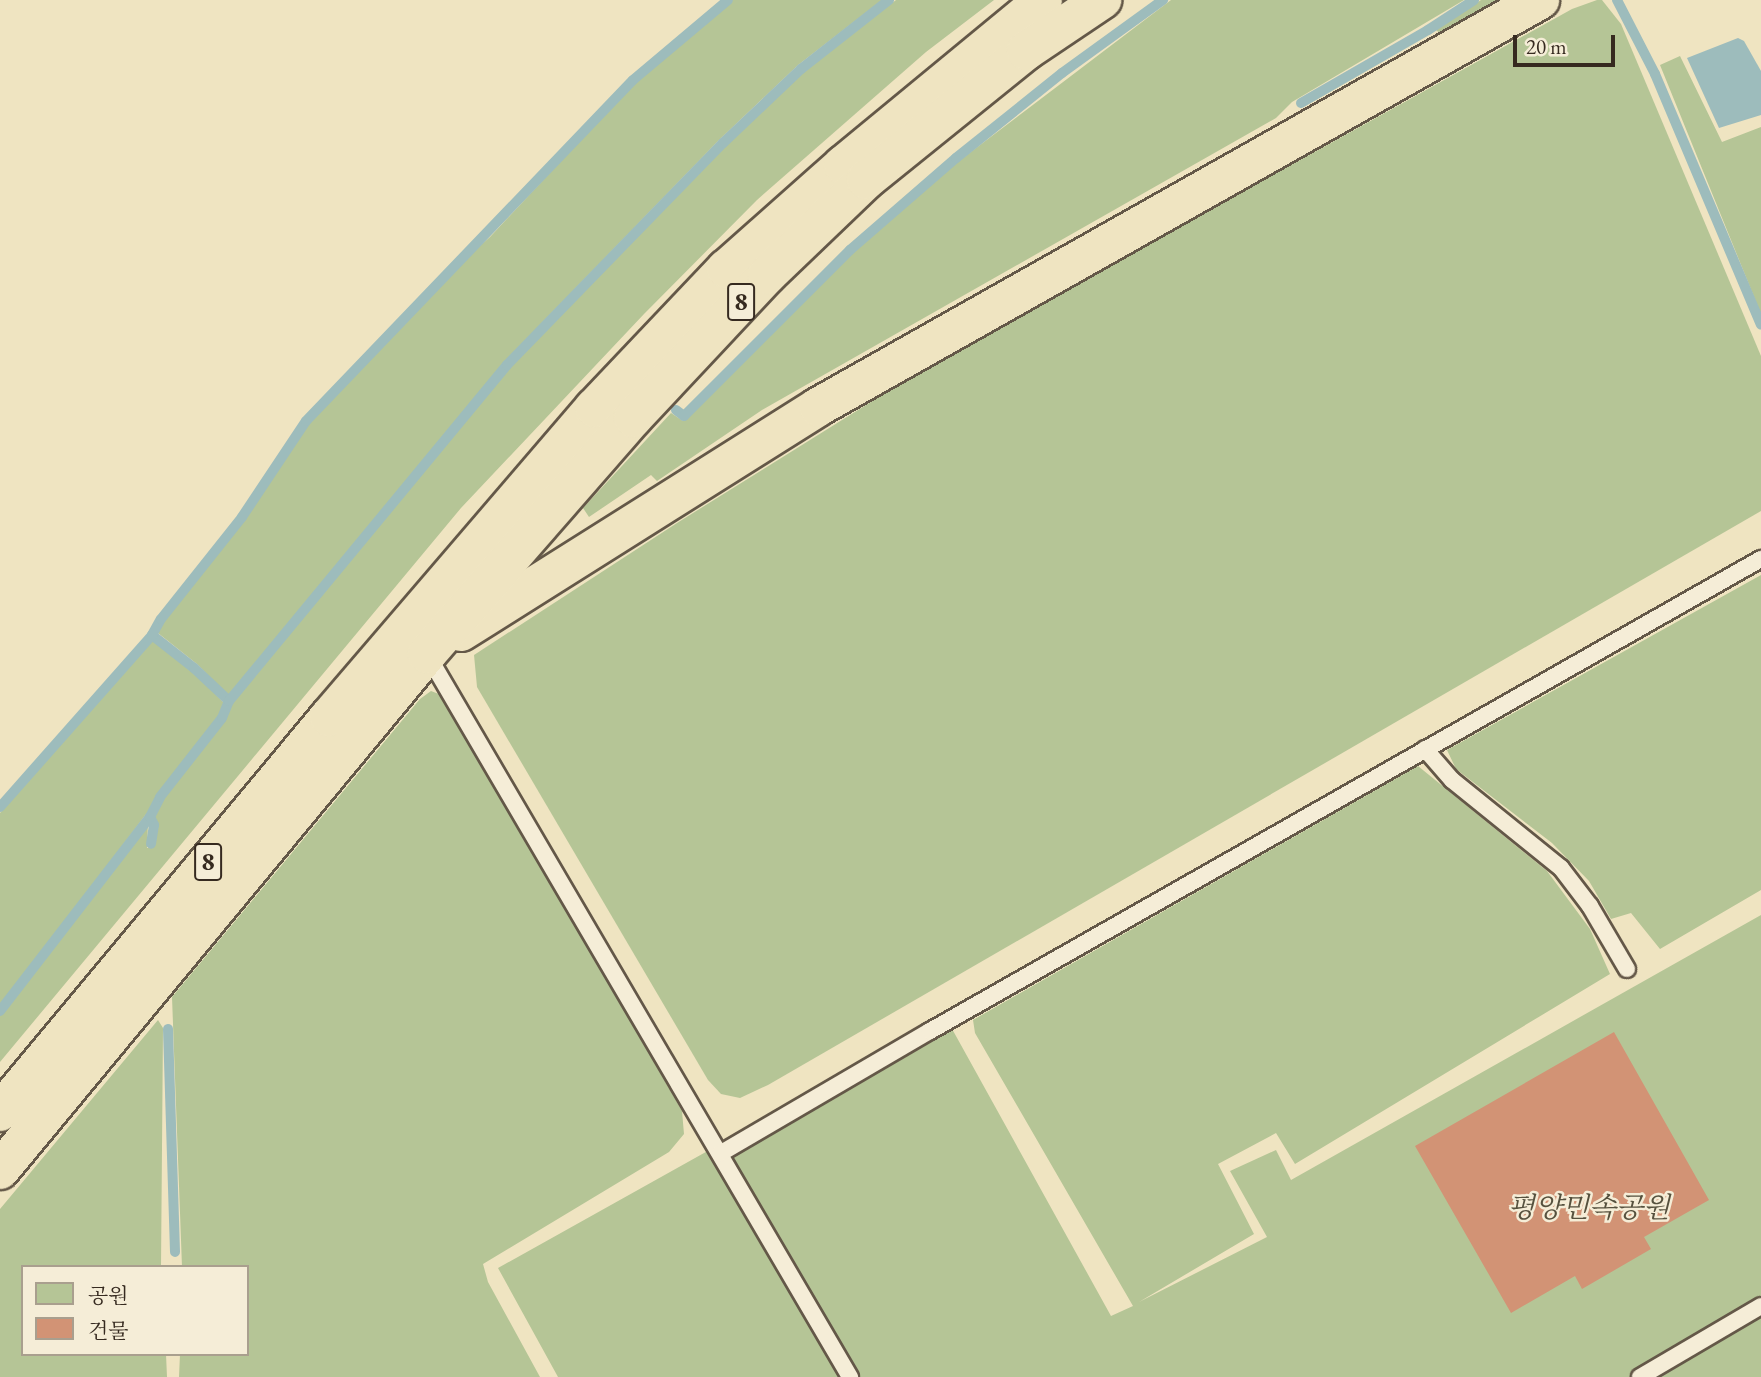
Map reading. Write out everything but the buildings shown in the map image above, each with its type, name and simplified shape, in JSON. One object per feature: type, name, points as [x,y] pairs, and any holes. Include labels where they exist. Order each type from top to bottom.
[{"type":"highway","name":"8","points":[[0,1112],[329,717],[594,408],[726,269],[843,165],[1043,0]]},
{"type":"highway","name":"8","points":[[0,1170],[427,654],[633,418],[767,275],[866,180],[1026,51],[1102,0]]},
{"type":"highway","points":[[427,654],[818,407],[1540,0]]},
{"type":"lane","points":[[721,1153],[930,1031],[1761,559]]},
{"type":"lane","points":[[427,654],[850,1377]]},
{"type":"lane","points":[[1425,750],[1452,780],[1561,868],[1590,906],[1627,969]]},
{"type":"lane","points":[[1640,1377],[1761,1306]]},
{"type":"green space","points":[[732,0],[882,0],[798,65],[719,140],[504,362],[229,696],[197,664],[158,633],[163,622],[245,517],[309,423],[447,275],[490,237],[635,82]]},
{"type":"green space","points":[[896,0],[994,0],[926,52],[757,200],[644,314],[461,508],[0,1062],[0,1016],[148,822],[147,848],[154,847],[155,814],[163,799],[225,720],[231,703],[509,367],[724,145],[803,73]]},
{"type":"green space","points":[[1171,0],[1464,0],[1292,102],[1276,118],[762,410],[657,481],[651,475],[589,517],[583,508],[671,413],[683,421],[853,253],[959,161]]},
{"type":"green space","points":[[1481,0],[1499,0],[1440,33],[1436,30]]},
{"type":"green space","points":[[1602,0],[1621,24],[1761,356],[1761,511],[768,1085],[740,1098],[721,1094],[708,1080],[477,687],[474,655],[677,523],[922,370],[1572,9]]},
{"type":"green space","points":[[1680,56],[1722,142],[1761,127],[1761,314],[1660,65]]},
{"type":"green space","points":[[1761,575],[1761,890],[1660,949],[1631,913],[1611,919],[1589,881],[1552,843],[1456,769],[1447,750]]},
{"type":"green space","points":[[153,640],[192,670],[225,704],[220,716],[0,1008],[0,813]]},
{"type":"green space","points":[[431,691],[444,696],[682,1111],[684,1134],[669,1152],[483,1264],[488,1282],[540,1377],[179,1377],[180,1356],[248,1356],[248,1265],[182,1265],[172,997],[420,699]]},
{"type":"green space","name":"평양민속공원","points":[[1418,766],[1547,871],[1590,929],[1610,974],[1295,1164],[1276,1133],[1218,1164],[1254,1234],[1139,1302],[1267,1237],[1230,1171],[1276,1150],[1291,1180],[1761,915],[1761,1377],[558,1377],[498,1268],[946,1018],[1111,1316],[1133,1306],[975,1033],[973,1020]]},
{"type":"green space","points":[[158,1020],[163,1028],[161,1265],[21,1265],[21,1356],[166,1356],[167,1377],[0,1377],[0,1209]]},
{"type":"water","points":[[1738,38],[1744,41],[1761,71],[1761,115],[1719,128],[1687,58]]},
{"type":"waterway","points":[[0,807],[152,635],[161,619],[242,517],[306,421],[633,80],[728,0]]},
{"type":"waterway","points":[[0,1011],[150,817],[160,797],[222,718],[229,701],[507,365],[723,143],[801,69],[889,0]]},
{"type":"waterway","points":[[676,410],[684,416],[850,250],[956,158],[1062,73],[1163,0]]},
{"type":"waterway","points":[[1301,103],[1428,30],[1474,0]]},
{"type":"waterway","points":[[1617,0],[1655,74],[1761,325]]},
{"type":"waterway","points":[[152,635],[194,668],[229,701]]},
{"type":"waterway","points":[[150,817],[154,825],[151,844]]},
{"type":"waterway","points":[[168,1029],[175,1252]]}]
